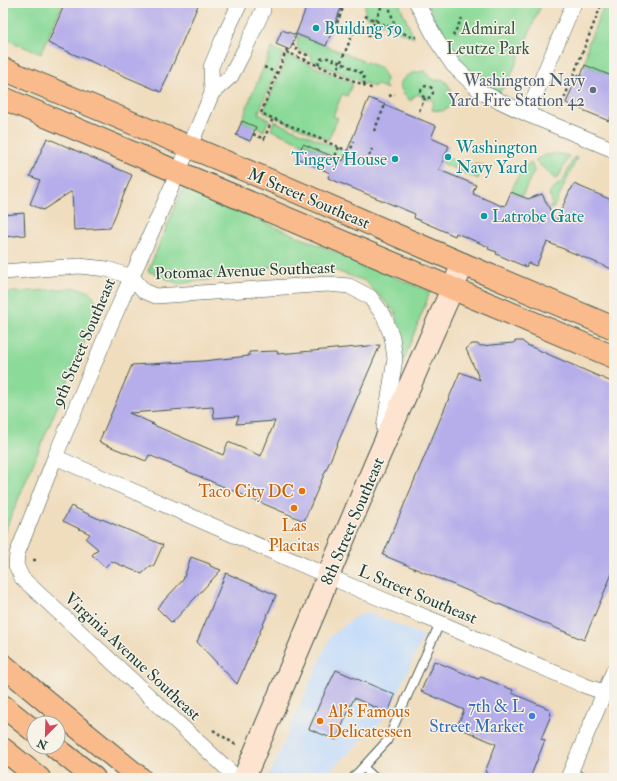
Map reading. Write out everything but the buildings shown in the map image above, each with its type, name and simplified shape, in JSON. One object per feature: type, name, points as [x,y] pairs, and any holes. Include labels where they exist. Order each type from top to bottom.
[{"type":"main road","name":"M Street Southeast","points":[[3,68],[614,328]]},
{"type":"main road","name":"M Street Southeast","points":[[3,98],[614,357]]},
{"type":"main road","name":"8th Street Southeast","points":[[244,778],[377,460],[453,288],[462,264]]},
{"type":"main road","points":[[3,665],[140,778]]},
{"type":"main road","points":[[3,706],[26,725]]},
{"type":"main road","points":[[3,749],[39,778]]},
{"type":"main road","points":[[65,755],[94,778]]},
{"type":"street","points":[[212,93],[211,67],[240,3]]},
{"type":"street","points":[[212,93],[231,76],[263,10],[263,3]]},
{"type":"street","points":[[417,3],[437,41],[453,65],[481,92],[527,114],[614,150]]},
{"type":"street","points":[[527,114],[574,3]]},
{"type":"street","name":"9th Street Southeast","points":[[17,554],[55,458],[212,93]]},
{"type":"street","name":"Potomac Avenue Southeast","points":[[3,272],[79,266],[107,269],[132,277],[144,291],[156,296],[328,284],[349,286],[370,297],[384,316],[392,337],[395,359],[386,421],[377,460]]},
{"type":"street","name":"L Street Southeast","points":[[55,458],[582,685],[609,694]]},
{"type":"street","name":"Virginia Avenue Southeast","points":[[17,554],[16,565],[22,578],[237,778]]},
{"type":"street","points":[[574,776],[609,694],[614,670]]},
{"type":"lane","points":[[353,778],[387,741],[440,623]]},
{"type":"lane","points":[[363,767],[375,778]]},
{"type":"path","points":[[337,23],[345,3]]},
{"type":"path","points":[[368,37],[383,3]]},
{"type":"path","points":[[388,3],[396,30]]},
{"type":"path","points":[[558,113],[602,3]]},
{"type":"path","points":[[365,16],[412,37],[418,38]]},
{"type":"path","points":[[336,73],[354,31]]},
{"type":"path","points":[[292,44],[296,46],[297,51],[307,55],[305,60]]},
{"type":"path","points":[[517,47],[526,51]]},
{"type":"path","points":[[354,141],[349,153],[339,147],[260,113],[287,50],[305,60],[373,89]]},
{"type":"path","points":[[318,65],[322,59],[326,58],[357,70],[362,74],[364,85]]},
{"type":"path","points":[[264,67],[277,73]]},
{"type":"path","points":[[426,85],[433,89],[434,93],[431,97],[425,98],[422,95],[422,89],[426,85]]},
{"type":"path","points":[[389,96],[395,94]]},
{"type":"path","points":[[419,111],[425,98]]},
{"type":"path","points":[[374,131],[385,105]]},
{"type":"path","points":[[253,134],[264,139],[273,118]]},
{"type":"path","points":[[333,161],[339,147]]},
{"type":"path","points":[[369,156],[372,149]]},
{"type":"path","points":[[280,774],[284,778]]},
{"type":"shaded area","points":[[370,613],[424,636],[387,716],[322,778],[268,778],[330,637],[356,616]]},
{"type":"green space","points":[[3,3],[63,3],[41,54],[3,38]]},
{"type":"green space","points":[[365,3],[399,3],[414,38],[365,16]]},
{"type":"green space","name":"Admiral Leutze Park","points":[[427,3],[542,3],[507,85],[498,92],[487,87],[465,68],[438,26]]},
{"type":"green space","points":[[605,3],[614,3],[614,77],[585,65],[588,44]]},
{"type":"green space","points":[[296,34],[381,68],[386,79],[385,86],[387,89],[376,84],[374,87],[311,61],[312,56],[297,49],[298,38],[295,37]]},
{"type":"green space","points":[[272,48],[284,53],[258,114],[269,119],[264,131],[242,121]]},
{"type":"green space","points":[[288,55],[353,83],[347,96],[342,94],[333,116],[338,118],[328,140],[263,112]]},
{"type":"green space","points":[[425,71],[432,79],[443,79],[448,85],[453,95],[452,106],[442,111],[432,110],[432,99],[425,99],[419,94],[414,96],[411,101],[405,96],[400,85],[404,78],[413,73]]},
{"type":"green space","points":[[274,121],[347,152],[341,164],[328,159],[330,155],[271,130]]},
{"type":"green space","points":[[554,154],[569,156],[558,178],[555,179],[535,160],[545,155]]},
{"type":"green space","points":[[445,156],[469,167],[476,164],[484,165],[478,179],[444,164]]},
{"type":"green space","points":[[574,157],[577,158],[553,209],[550,208],[552,202],[549,195],[550,192],[562,181]]},
{"type":"green space","points":[[531,162],[534,171],[522,196],[511,192],[521,171]]},
{"type":"green space","points":[[183,188],[430,292],[402,365],[396,313],[365,281],[319,265],[282,264],[239,275],[179,284],[148,271]]},
{"type":"green space","points":[[75,288],[85,290],[92,294],[96,301],[97,312],[3,533],[3,293]]},
{"type":"place","name":"Building 59","points":[[316,28]]},
{"type":"place","name":"Washington Navy Yard Fire Station 42","points":[[593,90]]},
{"type":"place","name":"Washington Navy Yard","points":[[448,157]]},
{"type":"place","name":"Tingey House","points":[[395,159]]},
{"type":"place","name":"Latrobe Gate","points":[[484,216]]},
{"type":"place","name":"Taco City DC","points":[[302,491]]},
{"type":"place","name":"Las Placitas","points":[[294,508]]},
{"type":"place","name":"7th & L Street Market","points":[[532,716]]},
{"type":"place","name":"Al’s Famous Delicatessen","points":[[320,721]]}]
